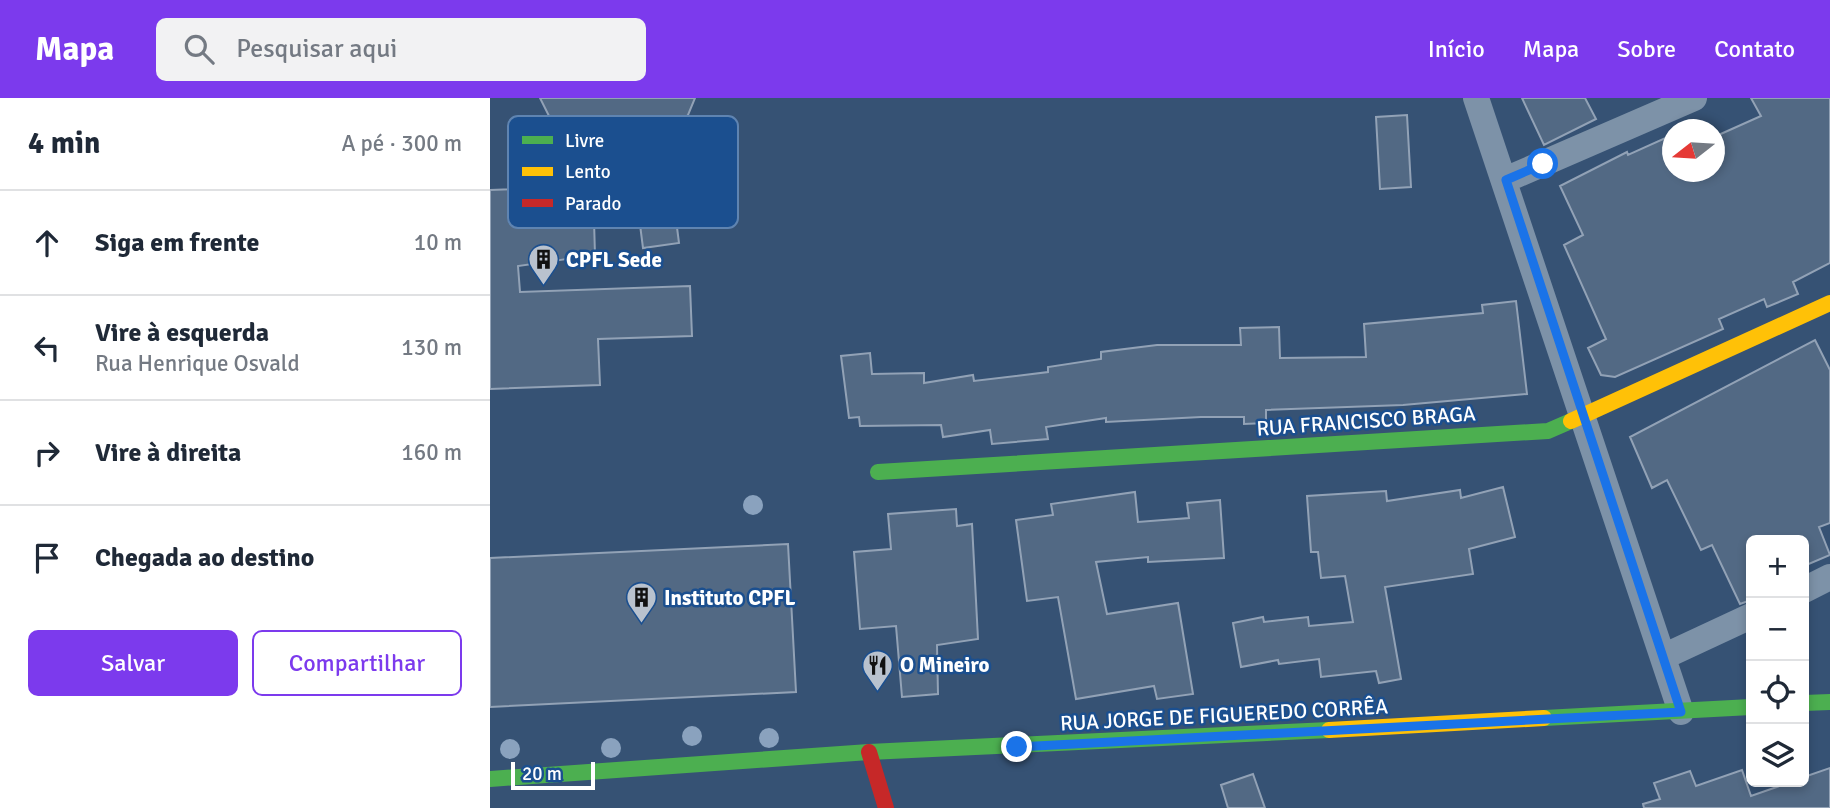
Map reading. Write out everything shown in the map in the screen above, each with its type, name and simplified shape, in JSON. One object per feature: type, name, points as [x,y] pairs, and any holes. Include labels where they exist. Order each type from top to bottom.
[{"type":"street","points":[[1476,98],[1506,180],[1681,712]]},
{"type":"street","points":[[1506,180],[1694,98]]},
{"type":"street","name":"RUA FRANCISCO BRAGA","points":[[878,472],[1548,431],[1585,417],[1830,303]]},
{"type":"street","points":[[1809,588],[1830,577]]},
{"type":"street","points":[[1663,657],[1746,618]]},
{"type":"street","points":[[1809,704],[1830,702]]},
{"type":"street","name":"RUA JORGE DE FIGUEREDO CORRÊA","points":[[490,779],[869,752],[1017,747],[1746,707]]},
{"type":"street","points":[[869,752],[886,808]]},
{"type":"building","points":[[540,98],[695,98],[687,116],[549,116]]},
{"type":"building","points":[[1522,98],[1585,98],[1596,119],[1544,145]]},
{"type":"building","points":[[1751,98],[1830,98],[1830,263],[1793,282],[1798,294],[1767,307],[1764,299],[1719,319],[1723,329],[1615,377],[1601,375],[1588,348],[1606,339],[1564,245],[1583,235],[1560,186],[1627,152],[1628,155],[1662,140],[1662,182],[1725,182],[1725,132],[1761,116]]},
{"type":"building","points":[[1407,115],[1411,187],[1380,189],[1376,117]]},
{"type":"building","name":"CPFL Sede","points":[[508,189],[508,228],[594,228],[595,255],[518,266],[520,292],[690,286],[692,336],[598,339],[600,385],[490,389],[490,190]]},
{"type":"building","points":[[640,228],[677,228],[679,243],[643,248]]},
{"type":"building","points":[[1516,301],[1527,394],[1403,405],[1266,410],[1266,423],[1244,424],[1244,417],[1106,422],[1106,418],[1046,427],[1048,439],[992,444],[990,430],[943,437],[941,425],[860,426],[859,417],[849,418],[841,356],[870,353],[872,374],[924,373],[924,383],[973,375],[974,381],[1048,372],[1048,367],[1101,359],[1101,352],[1157,345],[1241,345],[1240,328],[1279,327],[1280,358],[1366,357],[1364,324],[1483,313],[1482,305]]},
{"type":"building","points":[[1815,340],[1830,370],[1830,523],[1819,527],[1830,555],[1809,564],[1809,535],[1746,535],[1746,602],[1740,604],[1712,545],[1701,550],[1667,480],[1652,488],[1630,437]]},
{"type":"building","points":[[1503,487],[1515,537],[1469,549],[1473,574],[1385,587],[1401,679],[1379,683],[1376,671],[1321,677],[1319,659],[1279,664],[1278,660],[1241,667],[1233,623],[1263,617],[1264,622],[1308,617],[1309,626],[1353,622],[1345,576],[1321,578],[1318,552],[1311,552],[1307,496],[1386,491],[1387,501],[1460,490],[1461,498]]},
{"type":"building","points":[[1135,492],[1138,522],[1189,518],[1187,503],[1220,500],[1224,558],[1148,562],[1148,557],[1096,562],[1107,614],[1178,603],[1193,694],[1157,699],[1154,686],[1076,699],[1058,597],[1027,601],[1016,520],[1053,515],[1051,504]]},
{"type":"building","points":[[956,509],[957,526],[972,524],[978,639],[937,645],[938,694],[902,697],[896,626],[860,629],[854,552],[891,549],[888,514]]},
{"type":"building","name":"Instituto CPFL","points":[[788,544],[796,692],[490,707],[490,558]]},
{"type":"building","points":[[1830,768],[1830,808],[1644,808],[1643,804],[1660,799],[1654,783],[1690,771],[1696,786],[1742,770],[1751,796],[1777,787],[1809,787],[1809,775]]},
{"type":"building","points":[[1253,774],[1265,808],[1228,808],[1221,785]]},
{"type":"traffic: fast","points":[[878,472],[1548,431],[1571,421]]},
{"type":"traffic: fast","points":[[1809,703],[1830,702]]},
{"type":"traffic: fast","points":[[1544,718],[1746,707]]},
{"type":"traffic: fast","points":[[490,779],[869,752],[1329,730]]},
{"type":"traffic: slow","points":[[1571,421],[1830,303]]},
{"type":"traffic: slow","points":[[1329,730],[1544,718]]},
{"type":"traffic: jam","points":[[869,752],[886,808]]},
{"type":"place","name":"CPFL Sede","points":[[543,287]]},
{"type":"place","name":"Instituto CPFL","points":[[641,625]]},
{"type":"place","name":"O Mineiro","points":[[877,692]]},
{"type":"route","points":[[1017,747],[1681,712],[1506,180],[1543,164]]}]
